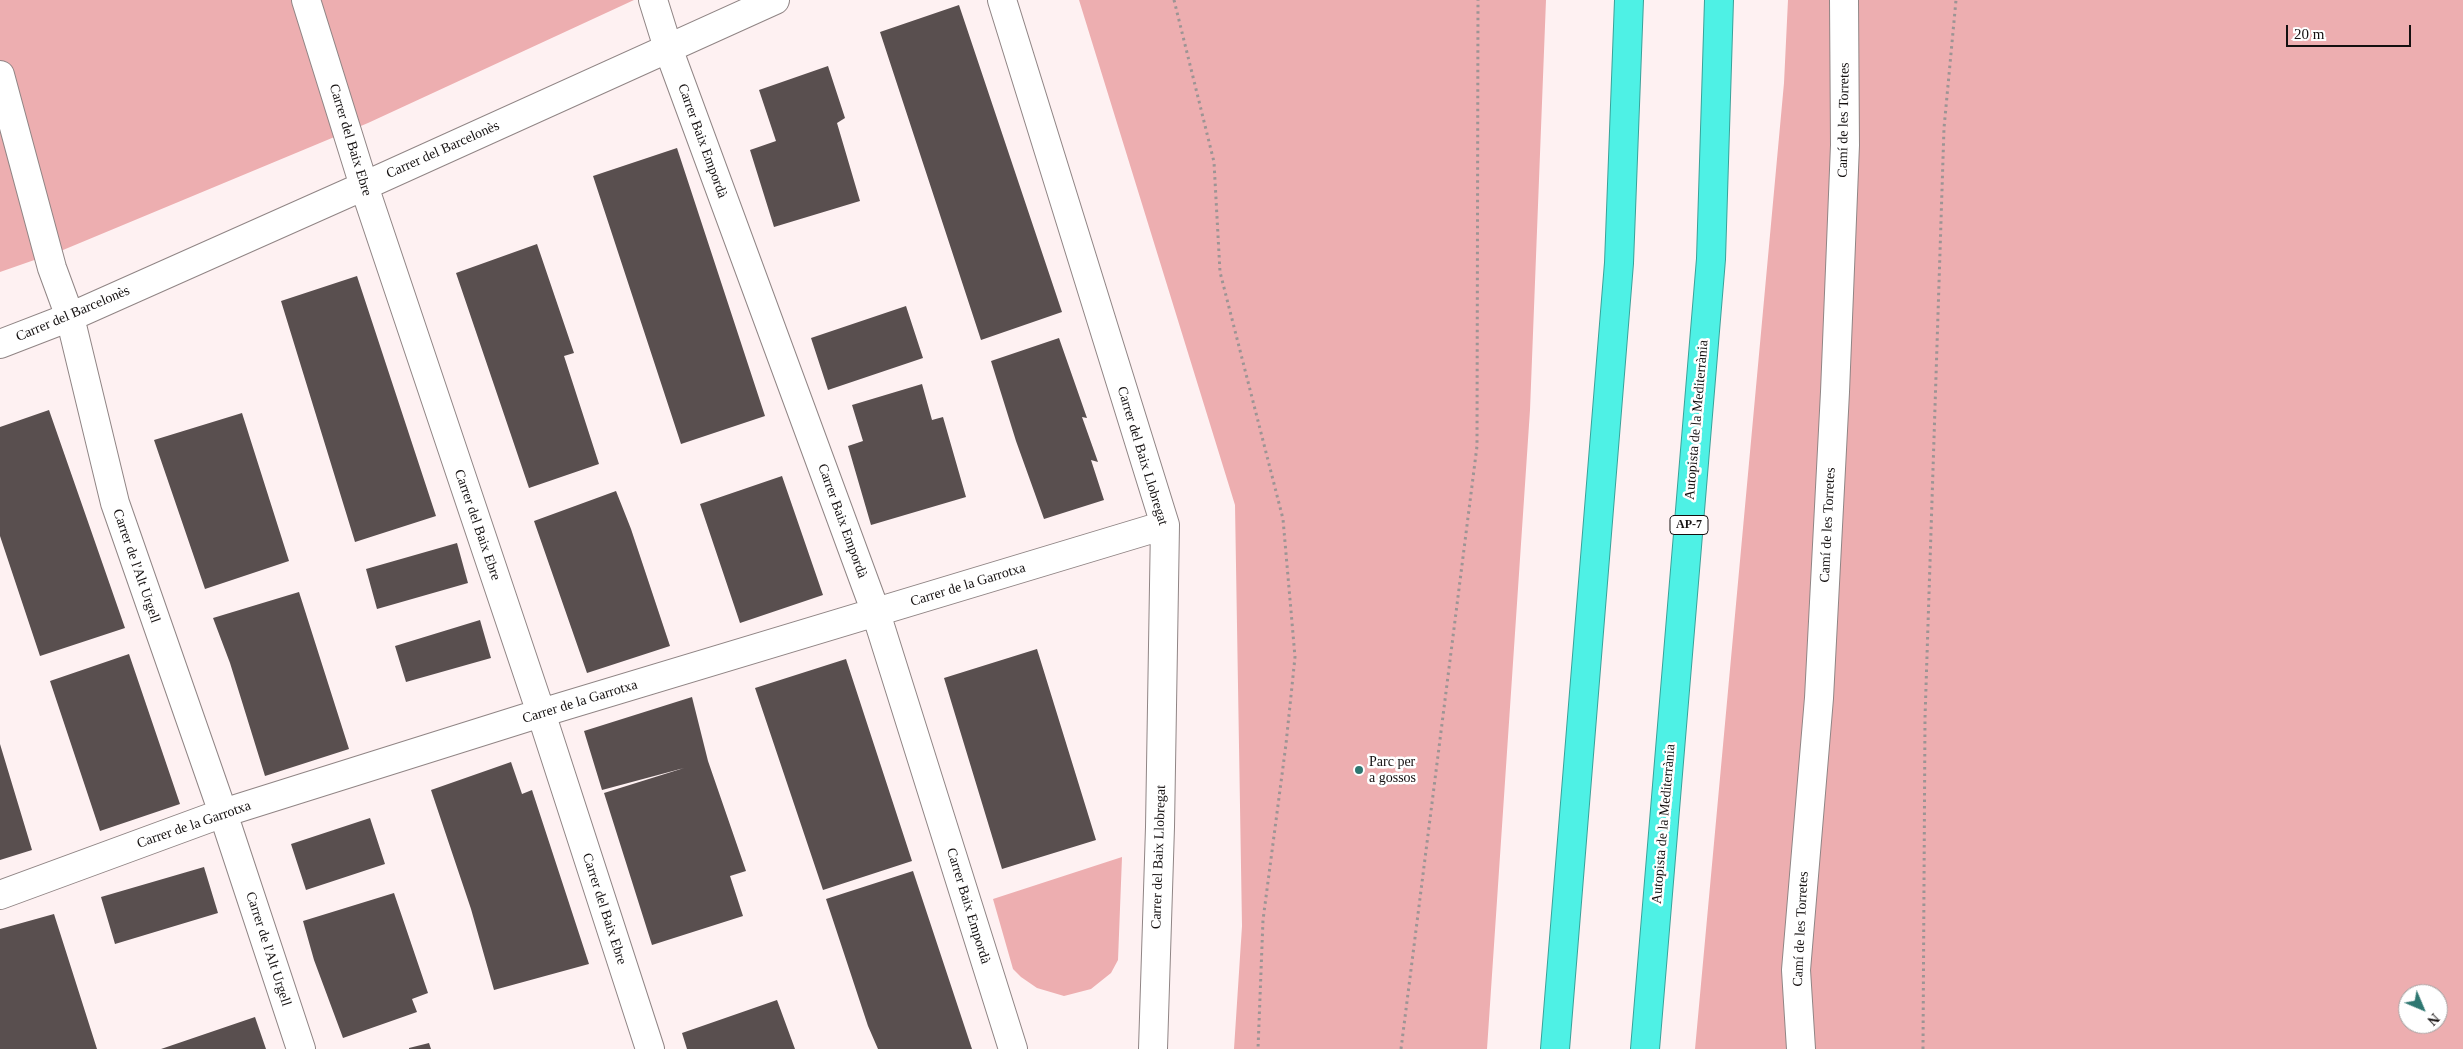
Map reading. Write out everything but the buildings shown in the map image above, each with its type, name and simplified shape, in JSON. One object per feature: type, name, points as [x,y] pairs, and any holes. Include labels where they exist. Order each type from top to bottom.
[{"type":"highway","points":[[1555,1049],[1619,263],[1629,0]]},
{"type":"highway","name":"Autopista de la Mediterrània","points":[[1645,1049],[1711,259],[1719,0]]},
{"type":"street","name":"Carrer del Baix Ebre","points":[[306,0],[364,186],[650,1049]]},
{"type":"street","name":"Carrer Baix Empordà","points":[[653,0],[668,48],[876,613],[1013,1049]]},
{"type":"street","name":"Carrer del Barcelonès","points":[[0,344],[70,316],[364,186],[775,0]]},
{"type":"street","name":"Carrer del Baix Llobregat","points":[[1002,0],[1165,525],[1160,827],[1153,1049]]},
{"type":"street","name":"Camí de les Torretes","points":[[1801,1049],[1796,970],[1819,698],[1835,392],[1845,145],[1844,0]]},
{"type":"street","name":"Carrer de l'Alt Urgell","points":[[0,75],[52,268],[70,316],[115,503],[223,813],[301,1049]]},
{"type":"street","name":"Carrer de la Garrotxa","points":[[0,895],[223,813],[540,713],[1165,525]]},
{"type":"path","points":[[1174,0],[1214,162],[1220,272],[1254,396],[1283,519],[1295,657],[1286,744],[1263,920],[1258,1049]]},
{"type":"path","points":[[1401,1049],[1477,446],[1478,0]]},
{"type":"path","points":[[1923,1049],[1925,718],[1944,128],[1956,0]]},
{"type":"shaded area","points":[[0,0],[634,0],[368,123],[63,250],[0,272]]},
{"type":"shaded area","points":[[1079,0],[1546,0],[1530,410],[1487,1049],[1234,1049],[1242,926],[1235,505]]},
{"type":"shaded area","points":[[1788,0],[2463,0],[2463,1049],[1695,1049],[1784,83]]},
{"type":"shaded area","points":[[1122,857],[1118,960],[1111,973],[1091,989],[1064,996],[1037,988],[1021,977],[1013,969],[993,899]]},
{"type":"place","name":"Parc per a gossos","points":[[1359,770]]}]
